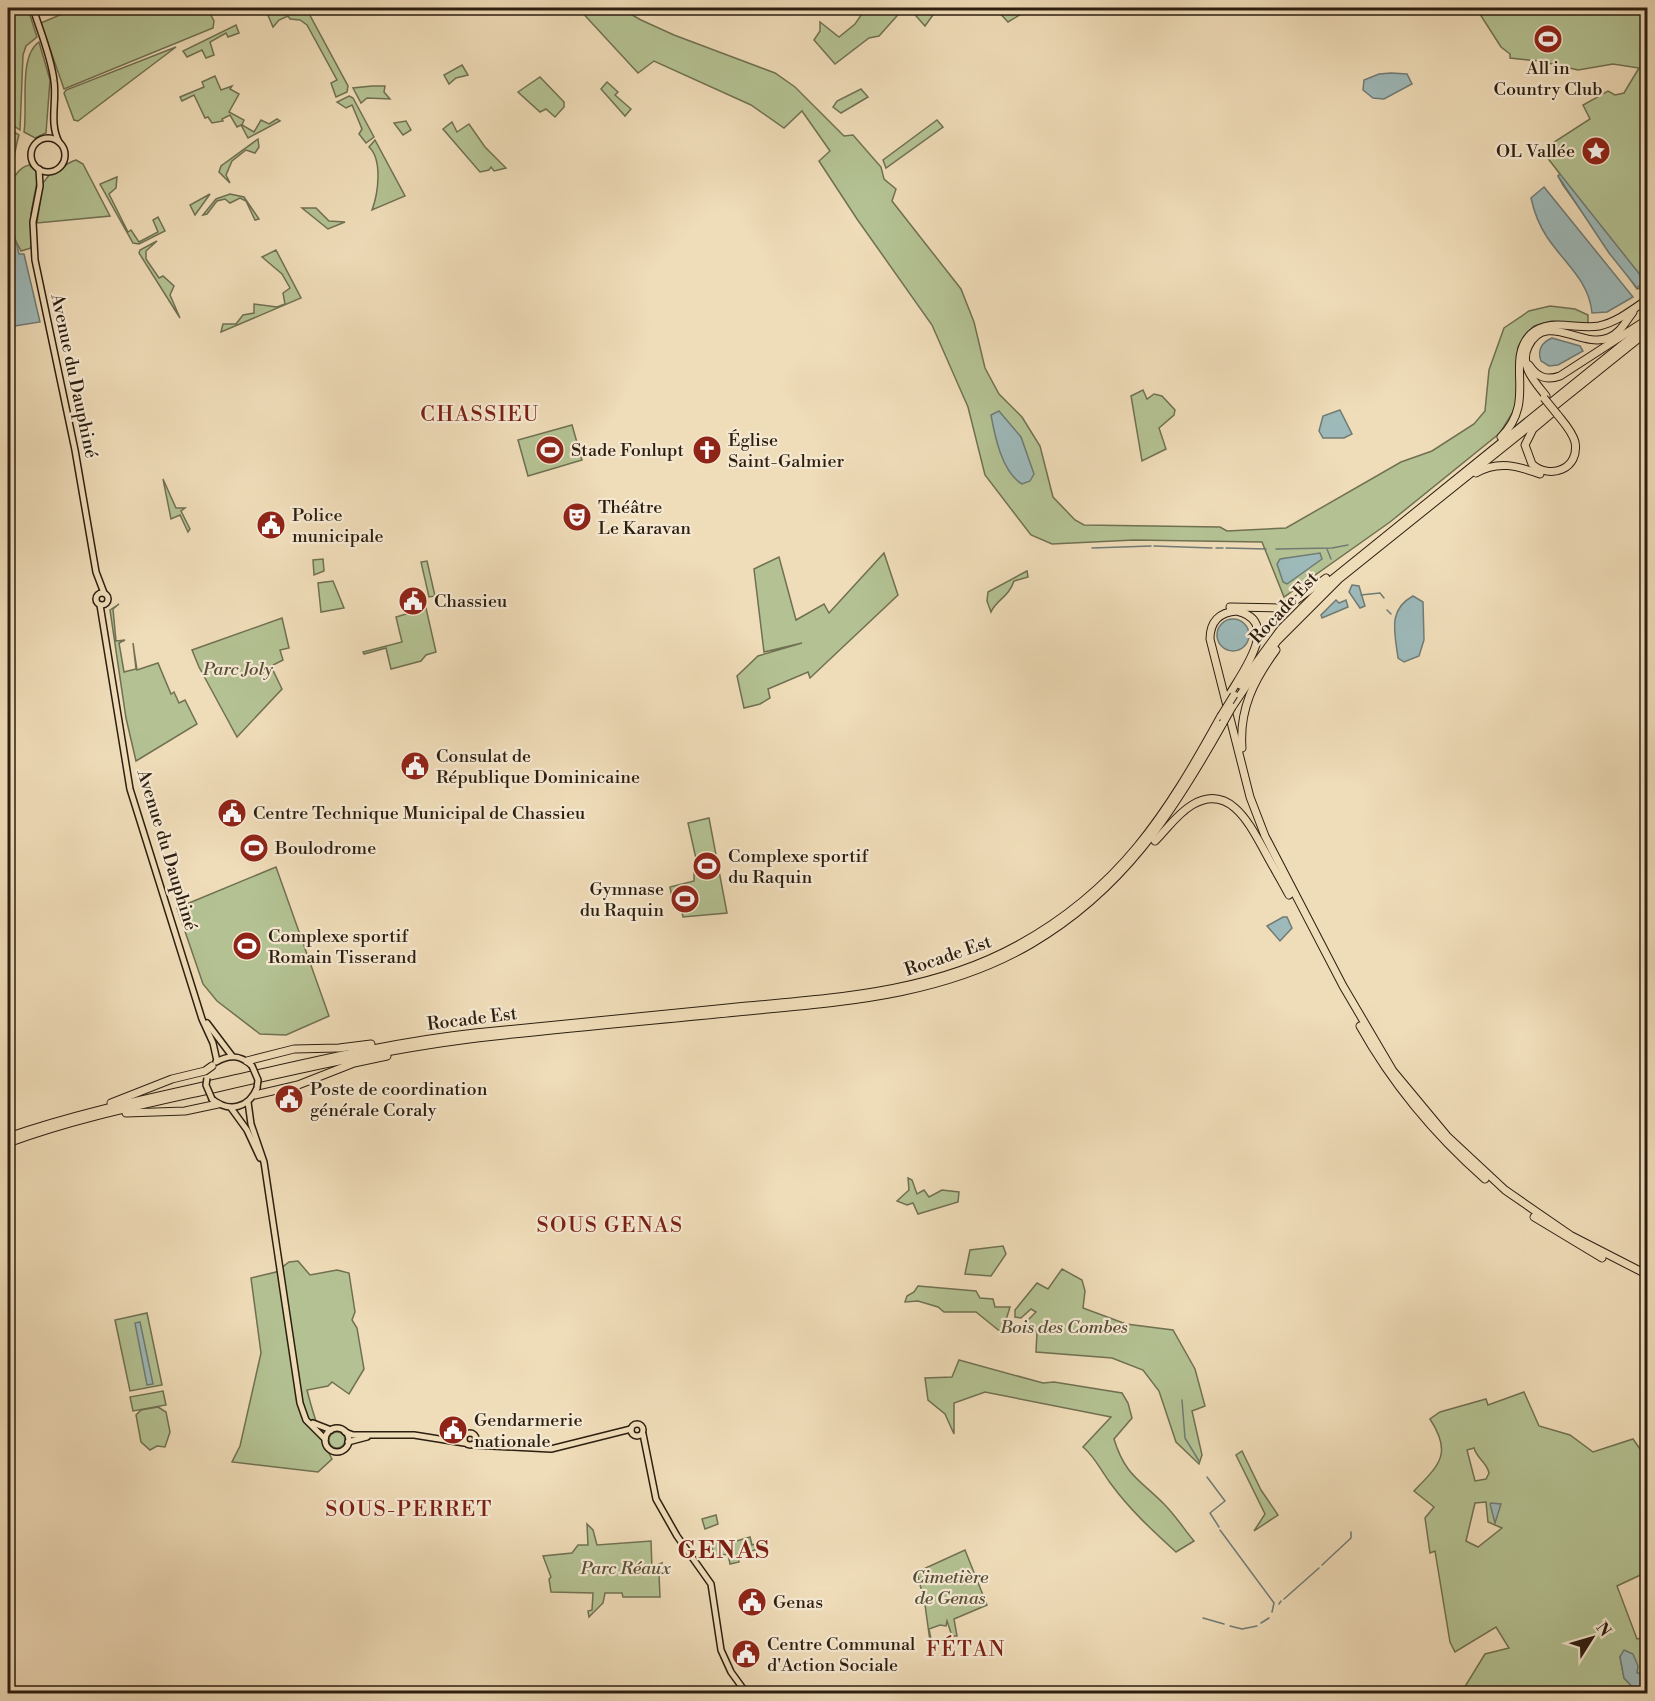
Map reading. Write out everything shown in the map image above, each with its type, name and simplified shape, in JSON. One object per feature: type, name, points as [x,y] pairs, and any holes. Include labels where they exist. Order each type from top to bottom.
[{"type":"highway","points":[[1483,456],[1517,416],[1521,399],[1520,360],[1532,334],[1547,326],[1598,326],[1610,322],[1647,299]]},
{"type":"highway","points":[[1593,375],[1591,380],[1533,429],[1527,439],[1525,451],[1528,459],[1536,468],[1545,472],[1561,470],[1574,456],[1572,435],[1558,414],[1545,397],[1527,369],[1525,348],[1537,336],[1547,331],[1563,331],[1582,339],[1600,340],[1615,335],[1636,307]]},
{"type":"highway","points":[[1525,348],[1534,372],[1553,379],[1598,354],[1647,319]]},
{"type":"highway","points":[[1610,322],[1615,335]]},
{"type":"highway","name":"Rocade Est","points":[[1400,527],[1483,456],[1647,324]]},
{"type":"highway","points":[[1598,326],[1596,331],[1600,340]]},
{"type":"highway","name":"Rocade Est","points":[[8,1143],[88,1118],[337,1061],[444,1042],[832,1003],[907,992],[982,968],[1030,944],[1076,914],[1113,881],[1162,826],[1220,721],[1231,696],[1260,655],[1294,614],[1372,546],[1456,485],[1647,331]]},
{"type":"highway","points":[[1456,485],[1493,466],[1513,465],[1547,476],[1569,469],[1576,458],[1578,444],[1573,431],[1558,414]]},
{"type":"highway","name":"Rocade Est","points":[[8,1137],[73,1116],[337,1056],[435,1038],[852,996],[910,986],[969,968],[1016,946],[1054,923],[1116,871],[1162,817],[1220,721],[1267,654],[1310,606],[1386,537]]},
{"type":"highway","points":[[1278,874],[1248,803],[1230,724],[1207,651],[1207,628],[1213,616],[1226,608],[1269,610],[1288,605],[1368,546],[1372,546]]},
{"type":"highway","points":[[1252,800],[1242,742],[1247,700],[1260,672],[1310,606]]},
{"type":"highway","points":[[1220,721],[1216,720],[1223,706],[1231,696],[1253,654],[1258,636],[1253,620],[1237,611],[1218,617],[1212,626],[1210,639],[1252,800],[1284,876],[1369,1032],[1403,1084],[1447,1136],[1489,1177],[1579,1243]]},
{"type":"highway","points":[[1113,881],[1128,871],[1183,812],[1198,802],[1212,799],[1228,802],[1241,812],[1278,874],[1369,1041],[1412,1104],[1443,1139],[1487,1181],[1529,1214],[1647,1280]]},
{"type":"highway","points":[[250,1063],[294,1049],[347,1048],[432,1036],[435,1038]]},
{"type":"highway","points":[[256,1091],[298,1084],[362,1061],[444,1042]]},
{"type":"highway","points":[[73,1116],[78,1112],[144,1092],[172,1079],[205,1071],[214,1063]]},
{"type":"highway","points":[[88,1118],[142,1111],[185,1111],[215,1101]]},
{"type":"highway","points":[[1592,1250],[1647,1275]]},
{"type":"main road","points":[[33,8],[52,69],[54,131],[64,150],[64,160],[58,168],[48,172],[39,169],[33,162],[32,151],[38,141],[46,138],[59,142]]},
{"type":"main road","points":[[46,138],[54,113]]},
{"type":"main road","name":"Avenue du Dauphiné","points":[[39,169],[40,186],[33,222],[34,260],[75,450],[101,594]]},
{"type":"main road","name":"Avenue du Dauphiné","points":[[40,186],[48,172]]},
{"type":"main road","points":[[101,594],[109,598],[103,605],[96,601],[101,594]]},
{"type":"main road","name":"Avenue du Dauphiné","points":[[103,605],[130,789],[198,1005],[213,1043],[214,1063]]},
{"type":"main road","name":"Avenue du Dauphiné","points":[[198,1005],[217,1038],[232,1056]]},
{"type":"main road","points":[[231,1108],[248,1102],[256,1091],[258,1080],[250,1063],[232,1056],[214,1063],[207,1078],[215,1101],[237,1112],[253,1141],[265,1174]]},
{"type":"main road","points":[[248,1102],[248,1112],[259,1143],[265,1174],[299,1397],[306,1420],[325,1439],[327,1446],[336,1452],[343,1450],[348,1442],[386,1434]]},
{"type":"main road","points":[[299,1397],[311,1422],[331,1430],[440,1437],[470,1433],[497,1444]]},
{"type":"main road","points":[[633,1433],[639,1424],[643,1427],[644,1449],[656,1499],[677,1536],[711,1584],[721,1650],[731,1672],[747,1694]]},
{"type":"main road","points":[[325,1439],[331,1430]]},
{"type":"main road","points":[[345,1432],[348,1442]]},
{"type":"main road","points":[[633,1433],[644,1449]]},
{"type":"main road","points":[[440,1437],[473,1445],[497,1444],[545,1449],[616,1434],[643,1434]]},
{"type":"main road","points":[[464,1443],[465,1435]]},
{"type":"main road","points":[[473,1445],[475,1436]]},
{"type":"green space","points":[[76,8],[207,8],[214,21],[213,28],[64,89],[41,23]]},
{"type":"green space","points":[[282,8],[306,8],[348,86],[347,92],[336,97],[331,83],[337,80],[307,25],[300,20],[290,19],[288,16],[279,20],[273,27],[267,13]]},
{"type":"green space","points":[[578,8],[620,8],[674,35],[775,73],[795,87],[844,136],[853,135],[881,167],[884,179],[896,189],[892,201],[961,289],[974,322],[985,368],[999,394],[1022,417],[1040,446],[1053,497],[1075,520],[1084,525],[1220,527],[1227,531],[1286,528],[1401,462],[1432,451],[1474,424],[1485,411],[1489,370],[1504,328],[1529,311],[1550,306],[1575,309],[1588,315],[1588,325],[1552,321],[1534,326],[1524,336],[1518,347],[1516,407],[1500,433],[1390,522],[1284,597],[1262,542],[1134,540],[1052,544],[1031,535],[985,475],[968,407],[932,325],[819,161],[830,151],[802,111],[784,128],[751,105],[654,61],[638,73]]},
{"type":"green space","points":[[866,8],[904,8],[879,36],[869,38],[835,64],[814,40],[820,31],[820,22],[839,37],[855,24]]},
{"type":"green space","points":[[909,8],[938,8],[925,26]]},
{"type":"green space","points":[[995,8],[1019,8],[1023,13],[1008,22]]},
{"type":"green space","name":"OL Vallée","points":[[1476,8],[1647,8],[1647,294],[1646,282],[1637,289],[1563,185],[1558,176],[1560,174],[1543,152],[1548,146],[1590,119],[1583,105],[1608,91],[1615,95],[1624,93],[1639,68],[1613,64],[1578,70],[1539,61],[1510,58],[1510,54],[1501,47]]},
{"type":"green space","points":[[28,9],[37,37],[26,46],[23,55],[20,130],[8,122],[8,12]]},
{"type":"green space","points":[[236,25],[239,33],[228,37],[226,33],[210,42],[214,55],[206,58],[202,50],[187,57],[183,51]]},
{"type":"green space","points":[[39,42],[50,80],[46,133],[35,138],[24,132],[25,83],[28,59],[32,49]]},
{"type":"green space","points":[[176,47],[78,121],[74,120],[64,93],[66,90]]},
{"type":"green space","points":[[462,65],[468,75],[456,78],[449,84],[444,75]]},
{"type":"green space","points":[[215,76],[221,90],[232,86],[230,89],[239,94],[229,112],[244,120],[242,125],[254,132],[261,120],[269,124],[277,119],[280,121],[248,138],[241,125],[237,127],[230,115],[222,119],[223,121],[212,123],[208,117],[205,118],[194,95],[182,101],[180,97],[204,87],[202,82]]},
{"type":"green space","points":[[540,77],[564,102],[564,107],[555,117],[546,109],[540,112],[518,92]]},
{"type":"green space","points":[[607,82],[618,92],[615,95],[631,109],[625,116],[601,89]]},
{"type":"green space","points":[[385,86],[384,92],[390,99],[367,98],[361,103],[353,88]]},
{"type":"green space","points":[[861,89],[868,97],[841,113],[833,107],[837,101]]},
{"type":"green space","points":[[349,96],[353,98],[374,137],[366,143],[359,134],[362,129],[352,105],[346,108],[337,102]]},
{"type":"green space","points":[[937,120],[943,127],[886,168],[883,160]]},
{"type":"green space","points":[[406,121],[411,130],[403,135],[394,123]]},
{"type":"green space","points":[[452,122],[457,132],[469,124],[485,147],[506,168],[494,171],[491,167],[489,170],[480,172],[443,129]]},
{"type":"green space","points":[[8,128],[19,135],[8,181]]},
{"type":"green space","points":[[258,139],[259,147],[255,153],[246,150],[232,161],[226,175],[230,183],[219,172],[221,166]]},
{"type":"green space","points":[[375,140],[405,196],[372,210],[376,195],[378,168],[369,147]]},
{"type":"green space","points":[[76,160],[83,164],[110,216],[37,223],[43,183],[50,174]]},
{"type":"green space","points":[[29,165],[37,172],[38,177],[31,213],[31,248],[21,251],[8,225],[6,209],[12,182],[22,168]]},
{"type":"green space","points":[[117,177],[116,188],[109,194],[128,232],[131,230],[139,242],[158,232],[153,220],[158,217],[165,231],[139,244],[133,243],[100,184]]},
{"type":"green space","points":[[210,194],[195,215],[190,205]]},
{"type":"green space","points":[[230,194],[244,197],[259,219],[255,220],[246,201],[240,198],[230,203],[225,199],[217,201],[207,214],[203,215],[216,199]]},
{"type":"green space","points":[[302,208],[316,208],[329,221],[345,222],[328,229]]},
{"type":"green space","points":[[157,241],[146,251],[146,259],[159,278],[163,276],[174,286],[170,295],[180,318],[139,253],[140,250]]},
{"type":"green space","points":[[276,250],[301,298],[221,332],[223,324],[236,324],[243,315],[254,313],[254,304],[277,307],[285,304],[283,293],[290,288],[282,274],[262,257]]},
{"type":"green space","points":[[1143,390],[1147,399],[1154,394],[1162,396],[1175,410],[1174,415],[1159,428],[1166,449],[1142,461],[1131,396]]},
{"type":"green space","name":"Stade Fonlupt","points":[[572,425],[582,460],[528,476],[518,440]]},
{"type":"green space","points":[[163,479],[176,508],[185,508],[181,511],[190,529],[188,532],[180,515],[171,519]]},
{"type":"green space","points":[[884,553],[898,595],[810,678],[808,672],[768,689],[770,698],[760,704],[744,708],[737,676],[758,656],[802,643],[764,652],[754,569],[779,557],[796,620],[824,604],[829,613]]},
{"type":"green space","points":[[323,559],[324,571],[314,575],[313,560]]},
{"type":"green space","points":[[427,561],[435,596],[429,597],[421,562]]},
{"type":"green space","points":[[1027,571],[1028,577],[1014,581],[1009,591],[991,612],[987,601],[988,592]]},
{"type":"green space","points":[[333,581],[344,608],[321,612],[318,583]]},
{"type":"green space","points":[[119,604],[113,609],[116,641],[125,640],[119,643],[124,672],[136,669],[133,643],[137,670],[158,663],[171,694],[174,692],[179,703],[185,700],[197,724],[136,761],[126,718],[110,610]]},
{"type":"green space","points":[[426,608],[436,652],[426,655],[421,661],[391,669],[386,648],[364,654],[363,652],[402,642],[396,617]]},
{"type":"green space","name":"Parc Joly","points":[[282,618],[289,648],[280,650],[283,660],[271,666],[282,689],[237,737],[192,650]]},
{"type":"green space","name":"Complexe sportif du Raquin","points":[[709,818],[727,913],[683,917],[681,907],[674,908],[670,887],[694,881],[694,869],[697,863],[688,823]]},
{"type":"green space","name":"Boulodrome","points":[[256,840],[262,855],[250,858],[247,842]]},
{"type":"green space","name":"Complexe sportif Romain Tisserand","points":[[276,867],[329,1016],[286,1035],[260,1034],[217,1001],[203,984],[177,908]]},
{"type":"green space","points":[[908,1178],[912,1180],[917,1194],[924,1190],[929,1197],[942,1190],[959,1192],[958,1202],[918,1214],[913,1203],[907,1205],[897,1201],[909,1190]]},
{"type":"green space","points":[[1003,1246],[1006,1254],[991,1276],[965,1274],[970,1250]]},
{"type":"green space","points":[[298,1261],[310,1275],[337,1270],[349,1273],[355,1312],[352,1320],[357,1328],[364,1369],[349,1394],[332,1382],[328,1386],[307,1390],[317,1425],[332,1459],[318,1472],[232,1462],[240,1446],[261,1353],[251,1278],[276,1272],[289,1262]]},
{"type":"green space","name":"Bois des Combes","points":[[1062,1269],[1082,1280],[1085,1291],[1083,1308],[1126,1324],[1173,1330],[1195,1369],[1205,1406],[1192,1411],[1202,1455],[1199,1464],[1176,1442],[1159,1391],[1143,1370],[1112,1358],[1036,1352],[1037,1332],[1027,1327],[1027,1321],[1036,1312],[1031,1309],[1021,1318],[1015,1317],[1015,1310],[1037,1283],[1048,1289]]},
{"type":"green space","points":[[918,1286],[976,1291],[980,1298],[993,1299],[995,1307],[1010,1307],[1002,1333],[976,1312],[944,1312],[938,1307],[918,1301],[905,1302],[907,1296]]},
{"type":"green space","points":[[147,1313],[162,1385],[130,1391],[115,1320]]},
{"type":"green space","points":[[959,1360],[1043,1383],[1054,1382],[1122,1393],[1128,1403],[1132,1418],[1114,1439],[1118,1451],[1128,1469],[1168,1508],[1194,1541],[1176,1552],[1126,1503],[1083,1447],[1111,1417],[985,1392],[954,1403],[954,1434],[945,1414],[928,1400],[925,1378],[952,1377]]},
{"type":"green space","points":[[163,1391],[166,1405],[133,1411],[130,1397]]},
{"type":"green space","points":[[1524,1392],[1539,1426],[1570,1435],[1593,1452],[1633,1439],[1647,1459],[1647,1572],[1617,1586],[1637,1639],[1647,1637],[1647,1687],[1643,1674],[1637,1673],[1637,1669],[1620,1657],[1624,1678],[1638,1693],[1461,1693],[1485,1654],[1509,1648],[1496,1627],[1455,1652],[1450,1642],[1435,1551],[1430,1553],[1425,1518],[1434,1507],[1414,1491],[1436,1466],[1442,1450],[1441,1441],[1430,1419],[1440,1412],[1486,1399],[1488,1405]],"holes":[[[1474,1448],[1488,1469],[1486,1479],[1475,1481],[1467,1450]],[[1486,1502],[1488,1522],[1502,1528],[1478,1547],[1466,1541],[1475,1503]]]},
{"type":"green space","points":[[158,1407],[166,1412],[170,1432],[165,1447],[157,1446],[150,1450],[141,1442],[136,1415],[141,1410]]},
{"type":"green space","points":[[334,1432],[340,1432],[345,1440],[343,1446],[334,1448],[329,1443],[329,1437]]},
{"type":"green space","points":[[1242,1451],[1261,1490],[1278,1515],[1254,1531],[1265,1514],[1236,1455]]},
{"type":"green space","points":[[716,1515],[718,1524],[705,1529],[702,1519]]},
{"type":"green space","name":"Parc Réaux","points":[[587,1524],[593,1530],[597,1545],[651,1541],[652,1569],[659,1569],[659,1564],[662,1563],[659,1574],[660,1597],[623,1597],[622,1593],[605,1593],[603,1603],[589,1617],[588,1611],[592,1610],[593,1593],[551,1592],[549,1579],[551,1577],[543,1556],[572,1553],[578,1545],[588,1545]]},
{"type":"green space","points":[[750,1537],[752,1545],[762,1542],[764,1548],[738,1554],[739,1562],[730,1564],[728,1554],[715,1557],[712,1548],[708,1550],[707,1545],[718,1541],[720,1546]]},
{"type":"green space","name":"Cimetière de Genas","points":[[965,1550],[987,1605],[954,1619],[957,1636],[952,1636],[947,1621],[946,1626],[940,1625],[929,1629],[931,1639],[940,1643],[932,1643],[930,1641],[917,1572]]},
{"type":"water","points":[[1379,74],[1407,74],[1412,84],[1384,99],[1373,98],[1363,90],[1364,80]]},
{"type":"water","points":[[1560,174],[1645,281],[1637,288],[1609,253],[1558,176]]},
{"type":"water","points":[[1544,187],[1633,297],[1607,312],[1592,313],[1590,301],[1581,281],[1547,237],[1537,218],[1531,198]]},
{"type":"water","points":[[8,223],[19,254],[24,254],[40,322],[8,327]]},
{"type":"water","points":[[1552,338],[1580,346],[1583,351],[1558,365],[1549,366],[1541,361],[1540,350],[1543,344]]},
{"type":"water","points":[[1340,410],[1352,434],[1344,438],[1323,438],[1319,431],[1323,416]]},
{"type":"water","points":[[999,411],[1021,437],[1034,474],[1030,481],[1022,484],[1004,463],[991,415]]},
{"type":"water","points":[[1320,553],[1322,559],[1287,584],[1283,582],[1277,564],[1280,559]]},
{"type":"water","points":[[1352,585],[1359,586],[1365,606],[1360,608],[1349,592]]},
{"type":"water","points":[[1413,596],[1423,602],[1424,640],[1419,656],[1404,662],[1398,658],[1396,615],[1399,608]]},
{"type":"water","points":[[1336,600],[1339,603],[1346,600],[1348,607],[1322,618],[1321,615]]},
{"type":"water","points":[[1233,619],[1244,624],[1249,635],[1244,646],[1233,651],[1222,646],[1217,635],[1222,624]]},
{"type":"water","points":[[1287,917],[1292,928],[1280,941],[1267,926]]},
{"type":"water","points":[[140,1322],[153,1384],[147,1385],[135,1323]]},
{"type":"water","points":[[1490,1504],[1501,1504],[1495,1523]]},
{"type":"water","points":[[1624,1650],[1633,1654],[1638,1666],[1637,1673],[1643,1674],[1647,1693],[1638,1693],[1624,1678],[1620,1657]]},
{"type":"waterway","points":[[1276,549],[1332,548],[1348,545]]},
{"type":"waterway","points":[[1092,548],[1151,546]]},
{"type":"waterway","points":[[1154,546],[1212,548]]},
{"type":"waterway","points":[[1216,548],[1223,548]]},
{"type":"waterway","points":[[1226,548],[1266,549]]},
{"type":"waterway","points":[[1327,549],[1331,559]]},
{"type":"waterway","points":[[1361,595],[1380,593],[1384,598]]},
{"type":"waterway","points":[[1387,610],[1391,614]]},
{"type":"waterway","points":[[1182,1400],[1185,1438],[1199,1461]]},
{"type":"waterway","points":[[1207,1477],[1225,1501],[1210,1513],[1219,1527]]},
{"type":"waterway","points":[[1220,1530],[1274,1603],[1272,1612]]},
{"type":"waterway","points":[[1322,1565],[1351,1538],[1351,1532]]},
{"type":"waterway","points":[[1284,1599],[1319,1568]]},
{"type":"waterway","points":[[1203,1618],[1224,1624]]},
{"type":"waterway","points":[[1261,1623],[1269,1618]]},
{"type":"waterway","points":[[1230,1626],[1242,1629],[1257,1626]]},
{"type":"place","name":"All in Country Club","points":[[1548,39]]},
{"type":"place","name":"OL Vallée","points":[[1596,151]]},
{"type":"place","name":"Stade Fonlupt","points":[[550,450]]},
{"type":"place","name":"Église Saint-Galmier","points":[[707,450]]},
{"type":"place","name":"Théâtre Le Karavan","points":[[577,517]]},
{"type":"place","name":"Police municipale","points":[[271,525]]},
{"type":"place","name":"Chassieu","points":[[413,601]]},
{"type":"place","name":"Consulat de République Dominicaine","points":[[415,766]]},
{"type":"place","name":"Centre Technique Municipal de Chassieu","points":[[232,813]]},
{"type":"place","name":"Boulodrome","points":[[254,848]]},
{"type":"place","name":"Complexe sportif du Raquin","points":[[707,866]]},
{"type":"place","name":"Gymnase du Raquin","points":[[685,899]]},
{"type":"place","name":"Complexe sportif Romain Tisserand","points":[[247,946]]},
{"type":"place","name":"Poste de coordination générale Coraly","points":[[289,1099]]},
{"type":"place","name":"Gendarmerie nationale","points":[[453,1430]]},
{"type":"place","name":"Genas","points":[[752,1602]]},
{"type":"place","name":"Centre Communal d'Action Sociale","points":[[746,1654]]},
{"type":"district","name":"CHASSIEU","points":[[480,415]]},
{"type":"district","name":"SOUS GENAS","points":[[610,1226]]},
{"type":"district","name":"SOUS-PERRET","points":[[409,1510]]},
{"type":"district","name":"GENAS","points":[[724,1551]]},
{"type":"district","name":"FÉTAN","points":[[966,1650]]}]
